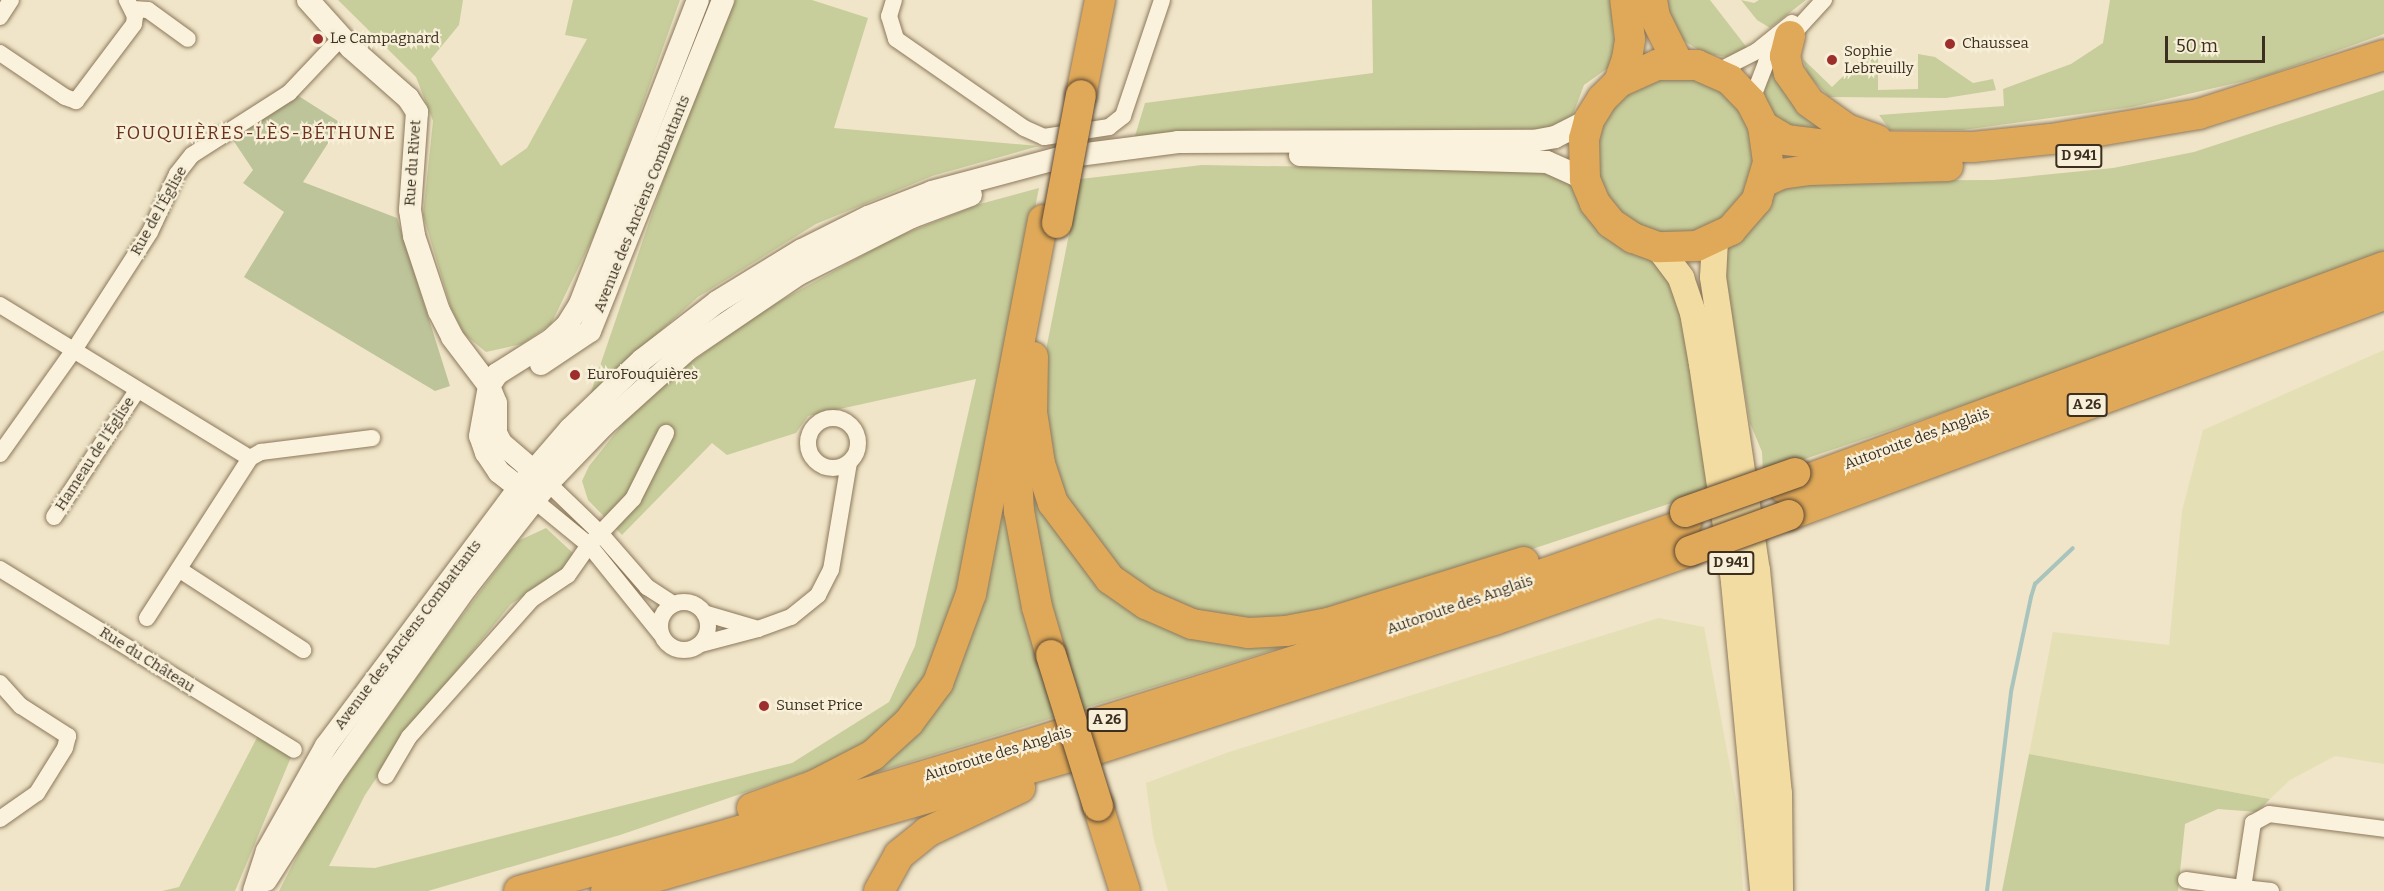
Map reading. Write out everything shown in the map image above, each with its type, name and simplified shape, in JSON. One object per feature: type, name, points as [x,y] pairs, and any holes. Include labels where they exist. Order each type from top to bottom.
[{"type":"highway","points":[[518,891],[813,786],[873,755],[909,722],[938,683],[971,594],[1025,359],[1073,93],[1081,0]]},
{"type":"highway","points":[[1073,93],[1100,0]]},
{"type":"highway","points":[[1619,82],[1630,39],[1624,0]]},
{"type":"highway","points":[[1652,0],[1655,17],[1678,63]]},
{"type":"highway","points":[[1800,25],[1785,56],[1789,73],[1809,102],[1847,129],[1894,147]]},
{"type":"highway","name":"D 941","points":[[1757,114],[1800,144],[1973,147],[2122,128],[2199,114],[2384,55]]},
{"type":"highway","points":[[1678,63],[1716,72],[1757,114],[1768,163],[1764,182],[1746,216],[1715,240],[1677,249],[1658,247],[1633,238],[1611,224],[1595,203],[1585,179],[1584,139],[1589,120],[1602,99],[1619,82],[1647,68],[1678,63]]},
{"type":"highway","name":"D 941","points":[[1764,182],[1781,174],[1810,170],[1985,165],[2095,154],[2288,105],[2384,71]]},
{"type":"highway","name":"Autoroute des Anglais","points":[[518,891],[732,833],[1044,740],[1315,654],[1687,529],[2384,267]]},
{"type":"highway","name":"Autoroute des Anglais","points":[[1796,488],[2384,295]]},
{"type":"highway","points":[[1025,359],[1040,464],[1053,503],[1110,579],[1146,604],[1192,624],[1249,633],[1328,623],[1687,529]]},
{"type":"highway","points":[[1025,359],[1010,511],[1018,564],[1093,807],[1113,891]]},
{"type":"highway","name":"Autoroute des Anglais","points":[[606,891],[1097,749],[1494,620],[1687,529]]},
{"type":"highway","points":[[879,891],[899,855],[927,832],[1097,749]]},
{"type":"highway","points":[[1093,807],[1125,891]]},
{"type":"main road","name":"Rue du Rivet","points":[[308,0],[341,38],[408,98],[417,112],[410,210],[414,236],[439,311],[452,337],[489,386]]},
{"type":"main road","name":"Avenue des Anciens Combattants","points":[[489,386],[497,374],[551,340],[567,325],[580,304],[698,0]]},
{"type":"main road","name":"Avenue des Anciens Combattants","points":[[489,386],[505,386],[590,331],[723,0]]},
{"type":"main road","points":[[534,486],[600,399],[688,322],[802,250],[868,217],[932,192],[1063,157],[1178,141],[1533,141],[1555,137],[1589,120]]},
{"type":"main road","points":[[534,486],[639,392],[735,315],[853,244],[971,195],[1108,163],[1232,154],[1547,162],[1585,179]]},
{"type":"main road","name":"D 941","points":[[1715,240],[1713,277],[1757,570],[1779,793],[1780,891]]},
{"type":"main road","name":"D 941","points":[[1658,247],[1681,278],[1693,313],[1702,364],[1734,582],[1763,891]]},
{"type":"main road","points":[[489,386],[496,403],[496,433],[534,486]]},
{"type":"main road","name":"Avenue des Anciens Combattants","points":[[256,891],[267,851],[326,746],[534,486]]},
{"type":"street","points":[[0,17],[12,0]]},
{"type":"street","points":[[894,0],[889,16],[896,39],[1029,131],[1044,137],[1099,129],[1117,123],[1126,108],[1162,0]]},
{"type":"street","points":[[1757,114],[1766,63],[1824,0]]},
{"type":"street","points":[[0,53],[64,98],[76,101],[134,24],[130,5],[148,10],[188,39]]},
{"type":"street","points":[[1716,72],[1738,64],[1800,25]]},
{"type":"street","name":"Rue de l'Église","points":[[0,454],[74,350],[150,232],[177,174],[192,155],[289,93],[341,38]]},
{"type":"street","name":"Hameau de l'Église","points":[[0,305],[74,350],[136,392],[250,458]]},
{"type":"street","name":"Hameau de l'Église","points":[[54,517],[136,392]]},
{"type":"street","points":[[386,776],[409,737],[532,599],[568,575],[595,539],[633,499],[666,433]]},
{"type":"street","points":[[147,618],[250,458],[261,452],[372,438]]},
{"type":"street","points":[[595,539],[660,633],[674,648],[688,650],[791,617],[818,595],[831,570],[849,463]]},
{"type":"street","points":[[534,486],[647,587],[673,604],[694,604],[704,613],[758,629]]},
{"type":"street","name":"Rue du Château","points":[[0,569],[294,750]]},
{"type":"street","points":[[180,570],[303,650]]},
{"type":"street","points":[[660,633],[661,616],[673,604]]},
{"type":"street","points":[[701,644],[708,629],[704,613]]},
{"type":"street","points":[[0,683],[21,706],[68,736],[65,748],[37,793],[0,819]]},
{"type":"street","points":[[2243,888],[2253,823],[2269,814],[2384,829]]},
{"type":"street","points":[[2186,880],[2271,891]]},
{"type":"shaded area","points":[[2384,350],[2384,764],[2335,756],[2290,780],[2270,799],[2029,754],[2053,632],[2169,645],[2182,511],[2203,430]]},
{"type":"shaded area","points":[[1659,618],[1704,627],[1738,809],[1743,891],[1168,891],[1153,836],[1146,783],[1229,752]]},
{"type":"green space","points":[[338,0],[463,0],[459,25],[431,59],[501,166],[527,148],[587,39],[565,35],[573,0],[680,0],[601,221],[551,324],[522,344],[486,352],[464,334],[451,308],[423,215],[433,121],[416,77]]},
{"type":"green space","points":[[725,0],[812,0],[868,18],[834,128],[1039,146],[932,176],[816,224],[698,297],[590,395]]},
{"type":"green space","points":[[1372,0],[1612,0],[1621,46],[1612,65],[1584,85],[1572,117],[1536,133],[1264,129],[1135,136],[1145,103],[1373,73]]},
{"type":"green space","points":[[1662,0],[1710,0],[1748,49],[1732,58],[1703,53],[1680,38]]},
{"type":"green space","points":[[1741,0],[1754,3],[1759,0],[1806,0],[1770,28],[1757,20]]},
{"type":"green space","points":[[2110,0],[2384,0],[2384,34],[2266,76],[2132,107],[1963,130],[1890,130],[1879,115],[2004,106],[2003,89],[2071,64],[2103,43]]},
{"type":"green space","points":[[1918,54],[1935,57],[1973,83],[1993,79],[1996,90],[1946,98],[1829,97],[1808,75],[1803,59],[1832,87],[1859,61],[1878,55],[1878,90],[1918,89]]},
{"type":"green space","points":[[1771,66],[1846,133],[1790,133],[1762,101]]},
{"type":"green space","points":[[1635,80],[1711,80],[1747,116],[1755,167],[1747,192],[1731,213],[1710,228],[1683,236],[1654,235],[1627,223],[1593,178],[1596,121]]},
{"type":"green space","points":[[2384,90],[2384,251],[2039,380],[1763,473],[1762,452],[1750,423],[1722,256],[1731,238],[1773,191],[1791,181],[1993,180],[2113,168],[2194,152]]},
{"type":"green space","points":[[297,95],[341,123],[303,182],[397,218],[450,386],[435,391],[244,277],[284,212],[243,183],[253,170],[231,137]]},
{"type":"green space","points":[[1202,165],[1509,170],[1561,175],[1571,185],[1585,211],[1662,267],[1678,289],[1708,491],[1396,594],[1293,644],[832,786],[817,768],[620,835],[428,891],[279,891],[316,819],[432,656],[518,541],[546,528],[574,554],[563,571],[511,604],[409,729],[365,795],[329,866],[375,868],[792,763],[889,702],[915,646],[976,379],[808,416],[796,433],[727,455],[712,443],[622,535],[588,500],[582,481],[589,466],[625,421],[686,366],[762,311],[894,238],[980,204],[1039,188],[1002,373],[1042,403],[1047,345],[1080,179]]},
{"type":"green space","points":[[261,730],[294,750],[235,891],[162,891],[179,887]]},
{"type":"green space","points":[[2029,754],[2270,799],[2257,812],[2218,809],[2185,824],[2178,891],[2002,891]]},
{"type":"waterway","points":[[1987,891],[2011,692],[2031,597],[2035,584],[2073,548]]},
{"type":"place","name":"Le Campagnard","points":[[318,39]]},
{"type":"place","name":"Chaussea","points":[[1950,44]]},
{"type":"place","name":"Sophie Lebreuilly","points":[[1832,60]]},
{"type":"place","name":"EuroFouquières","points":[[575,375]]},
{"type":"place","name":"Sunset Price","points":[[764,706]]},
{"type":"district","name":"FOUQUIÈRES-LÈS-BÉTHUNE","points":[[256,133]]}]
